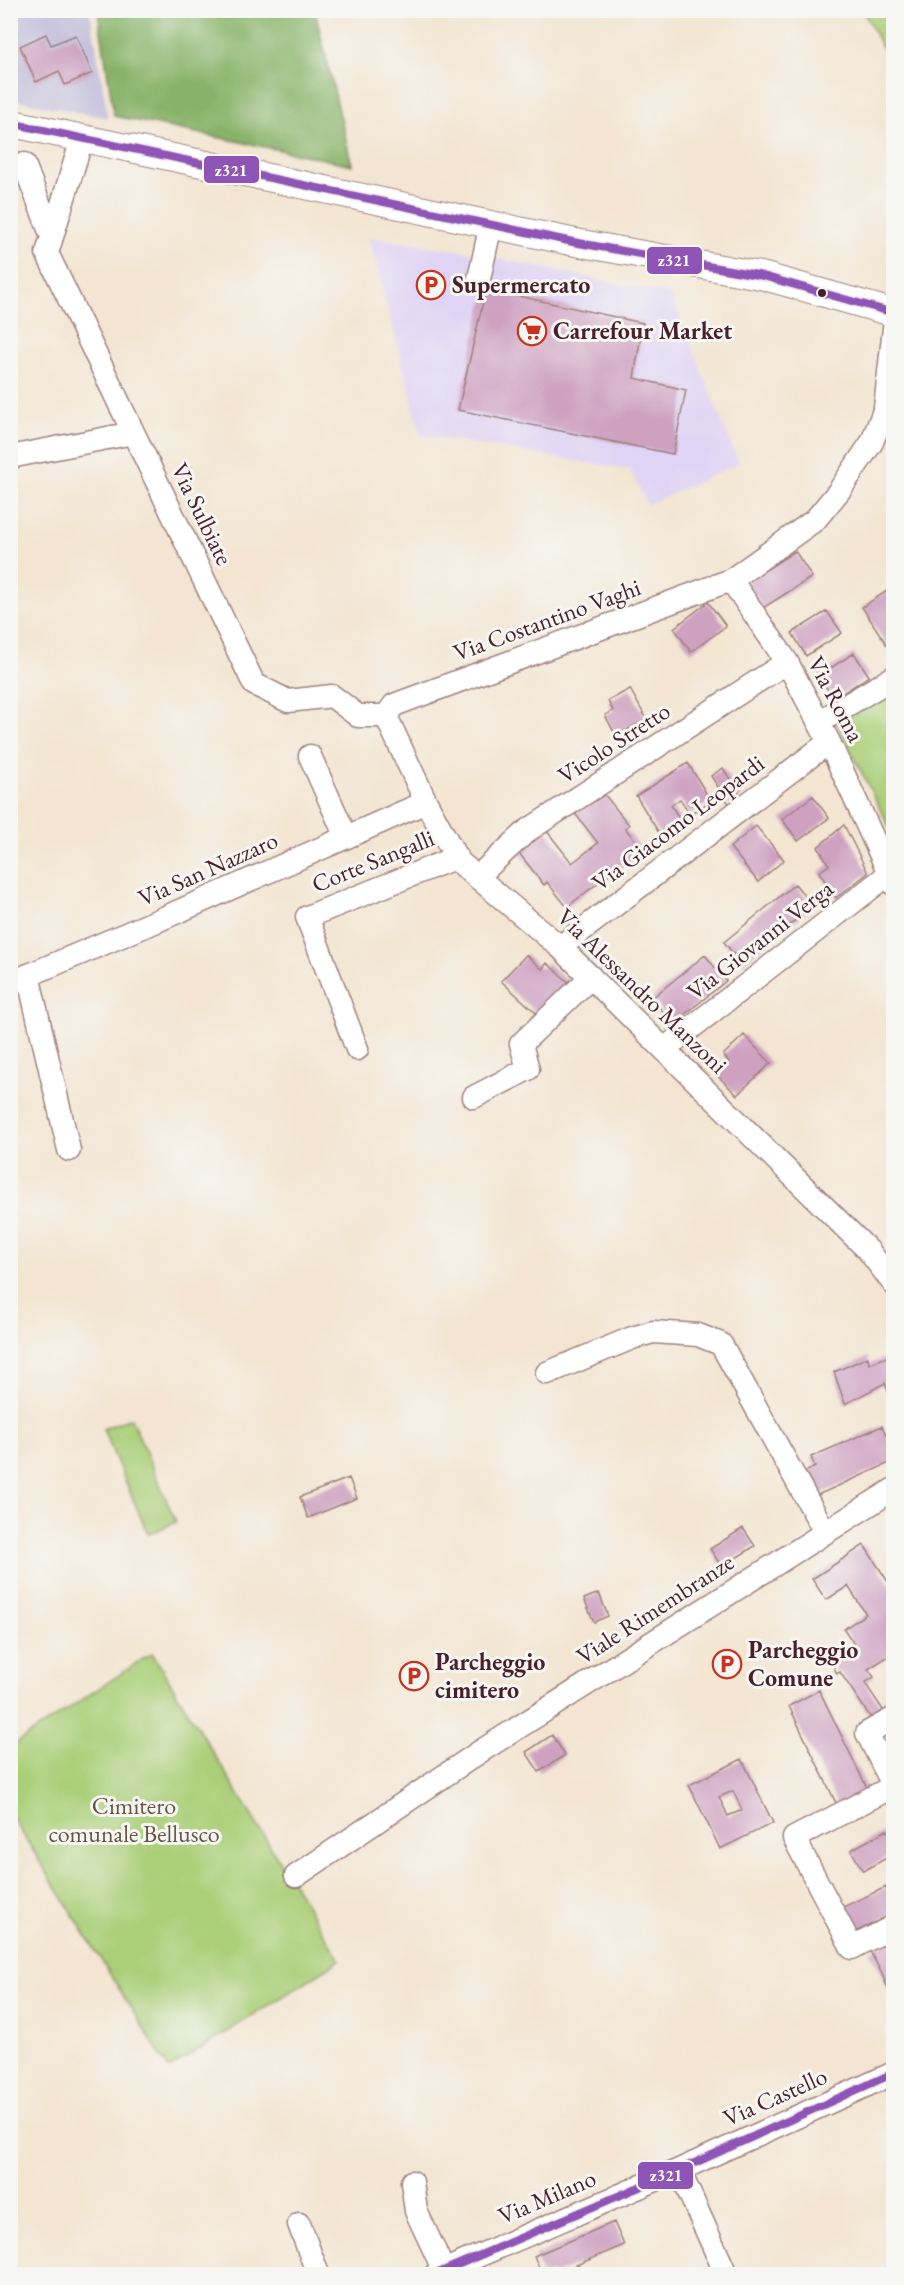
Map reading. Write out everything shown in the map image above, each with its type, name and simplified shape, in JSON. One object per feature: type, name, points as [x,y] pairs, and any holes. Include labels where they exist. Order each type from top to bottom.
[{"type":"main road","points":[[10,123],[491,224],[763,276],[894,313]]},
{"type":"street","name":"Via Sulbiate","points":[[82,139],[47,253],[254,684],[288,701],[332,696],[358,716],[386,716]]},
{"type":"street","name":"Via Sulbiate","points":[[24,164],[54,230]]},
{"type":"street","points":[[479,279],[491,224]]},
{"type":"street","name":"Via Costantino Vaghi","points":[[386,716],[394,705],[731,580],[815,520],[839,491],[872,442],[889,403],[894,328]]},
{"type":"street","points":[[10,457],[133,433]]},
{"type":"street","name":"Via Roma","points":[[731,580],[787,662],[824,732],[891,879]]},
{"type":"street","name":"Vicolo Stretto","points":[[477,877],[527,831],[787,662]]},
{"type":"street","name":"Via Giacomo Leopardi","points":[[560,947],[894,677]]},
{"type":"street","name":"Via Alessandro Manzoni","points":[[386,716],[426,802],[458,861],[560,947],[591,977],[868,1250],[894,1284]]},
{"type":"street","points":[[310,756],[346,837]]},
{"type":"street","name":"Via San Nazzaro","points":[[19,979],[426,802]]},
{"type":"street","name":"Corte Sangalli","points":[[357,1049],[307,917],[457,857]]},
{"type":"street","name":"Via Giovanni Verga","points":[[664,1049],[891,879]]},
{"type":"street","points":[[474,1097],[528,1069],[521,1044],[591,977]]},
{"type":"street","points":[[19,979],[69,1150]]},
{"type":"street","points":[[547,1373],[632,1338],[653,1332],[698,1335],[722,1344],[825,1532]]},
{"type":"street","name":"Viale Rimembranze","points":[[296,1876],[478,1753],[894,1489]]},
{"type":"street","points":[[894,1718],[867,1733],[893,1786],[794,1838],[852,1948],[894,1926]]},
{"type":"street","name":"Via Castello","points":[[679,2170],[894,2073]]},
{"type":"street","points":[[679,2170],[726,2274]]},
{"type":"street","name":"Via Milano","points":[[440,2273],[679,2170]]},
{"type":"street","points":[[412,2182],[416,2211],[440,2273]]},
{"type":"street","points":[[299,2224],[318,2274]]},
{"type":"shaded area","points":[[10,11],[90,11],[108,118],[11,99]]},
{"type":"shaded area","points":[[369,237],[467,252],[671,295],[739,463],[647,505],[630,470],[421,435]]},
{"type":"green space","points":[[98,11],[315,11],[352,165],[114,116]]},
{"type":"green space","points":[[863,11],[893,11],[893,68]]},
{"type":"green space","points":[[893,692],[893,835],[837,723]]},
{"type":"green space","points":[[131,1418],[176,1522],[148,1534],[103,1429]]},
{"type":"green space","name":"Cimitero comunale Bellusco","points":[[152,1653],[340,1960],[169,2069],[11,1815],[11,1747]]},
{"type":"building","points":[[46,34],[51,45],[76,35],[92,73],[65,85],[59,71],[36,82],[20,46]]},
{"type":"building","points":[[486,289],[643,323],[634,378],[686,390],[673,454],[458,410]]},
{"type":"building","points":[[795,551],[812,577],[763,608],[746,583]]},
{"type":"building","points":[[887,591],[894,600],[894,652],[892,653],[862,607]]},
{"type":"building","points":[[708,602],[726,626],[691,652],[674,628]]},
{"type":"building","points":[[827,611],[842,633],[806,656],[792,633]]},
{"type":"building","points":[[854,653],[869,676],[834,699],[818,676]]},
{"type":"building","points":[[630,689],[647,720],[616,736],[605,715],[613,711],[608,701]]},
{"type":"building","points":[[688,763],[711,801],[690,814],[680,799],[671,805],[680,820],[659,833],[636,796]]},
{"type":"building","points":[[723,768],[741,797],[729,804],[711,776]]},
{"type":"building","points":[[601,790],[629,825],[625,828],[642,849],[567,907],[547,882],[544,885],[519,853],[547,831],[572,863],[598,843],[573,811]]},
{"type":"building","points":[[813,796],[829,818],[798,841],[782,819]]},
{"type":"building","points":[[844,825],[868,873],[836,898],[819,872],[829,865],[818,847]]},
{"type":"building","points":[[756,826],[784,860],[758,882],[730,847]]},
{"type":"building","points":[[795,884],[813,906],[742,964],[724,942]]},
{"type":"building","points":[[526,955],[542,969],[547,963],[573,986],[543,1019],[501,981]]},
{"type":"building","points":[[705,955],[726,981],[673,1024],[652,998]]},
{"type":"building","points":[[744,1035],[771,1063],[737,1095],[716,1074],[729,1062],[723,1055]]},
{"type":"building","points":[[894,1354],[894,1409],[885,1383],[845,1404],[834,1372],[868,1357],[869,1364]]},
{"type":"building","points":[[882,1426],[886,1435],[894,1432],[894,1461],[811,1498],[800,1474],[815,1467],[811,1457]]},
{"type":"building","points":[[349,1478],[357,1498],[308,1518],[300,1497]]},
{"type":"building","points":[[743,1528],[755,1546],[722,1567],[710,1549]]},
{"type":"building","points":[[864,1545],[894,1591],[894,1653],[868,1669],[874,1677],[865,1683],[885,1713],[873,1721],[840,1672],[837,1674],[831,1661],[854,1644],[844,1629],[866,1614],[848,1586],[826,1600],[812,1579]]},
{"type":"building","points":[[599,1593],[608,1616],[594,1622],[584,1599]]},
{"type":"building","points":[[819,1690],[868,1790],[837,1805],[789,1706]]},
{"type":"building","points":[[552,1735],[565,1755],[539,1772],[526,1752]]},
{"type":"building","points":[[894,1738],[894,1763],[883,1743]]},
{"type":"building","points":[[742,1759],[773,1823],[720,1849],[689,1785]],"holes":[[[733,1791],[742,1810],[728,1816],[719,1797]]]},
{"type":"building","points":[[887,1830],[894,1841],[894,1854],[863,1871],[851,1850]]},
{"type":"building","points":[[886,1887],[894,1904],[894,1914],[855,1932],[843,1907]]},
{"type":"building","points":[[894,1938],[894,2003],[870,1951]]},
{"type":"building","points":[[614,2222],[624,2245],[555,2274],[542,2274],[534,2256]]},
{"type":"transit line","name":"z321","points":[[10,123],[573,242],[763,276],[894,313]]},
{"type":"transit line","name":"z321","points":[[436,2274],[679,2170],[894,2073]]},
{"type":"place","name":"Supermercato","points":[[431,285]]},
{"type":"place","name":"Carrefour Market","points":[[532,331]]},
{"type":"place","name":"Parcheggio Comune","points":[[727,1664]]},
{"type":"place","name":"Parcheggio cimitero","points":[[414,1676]]}]
